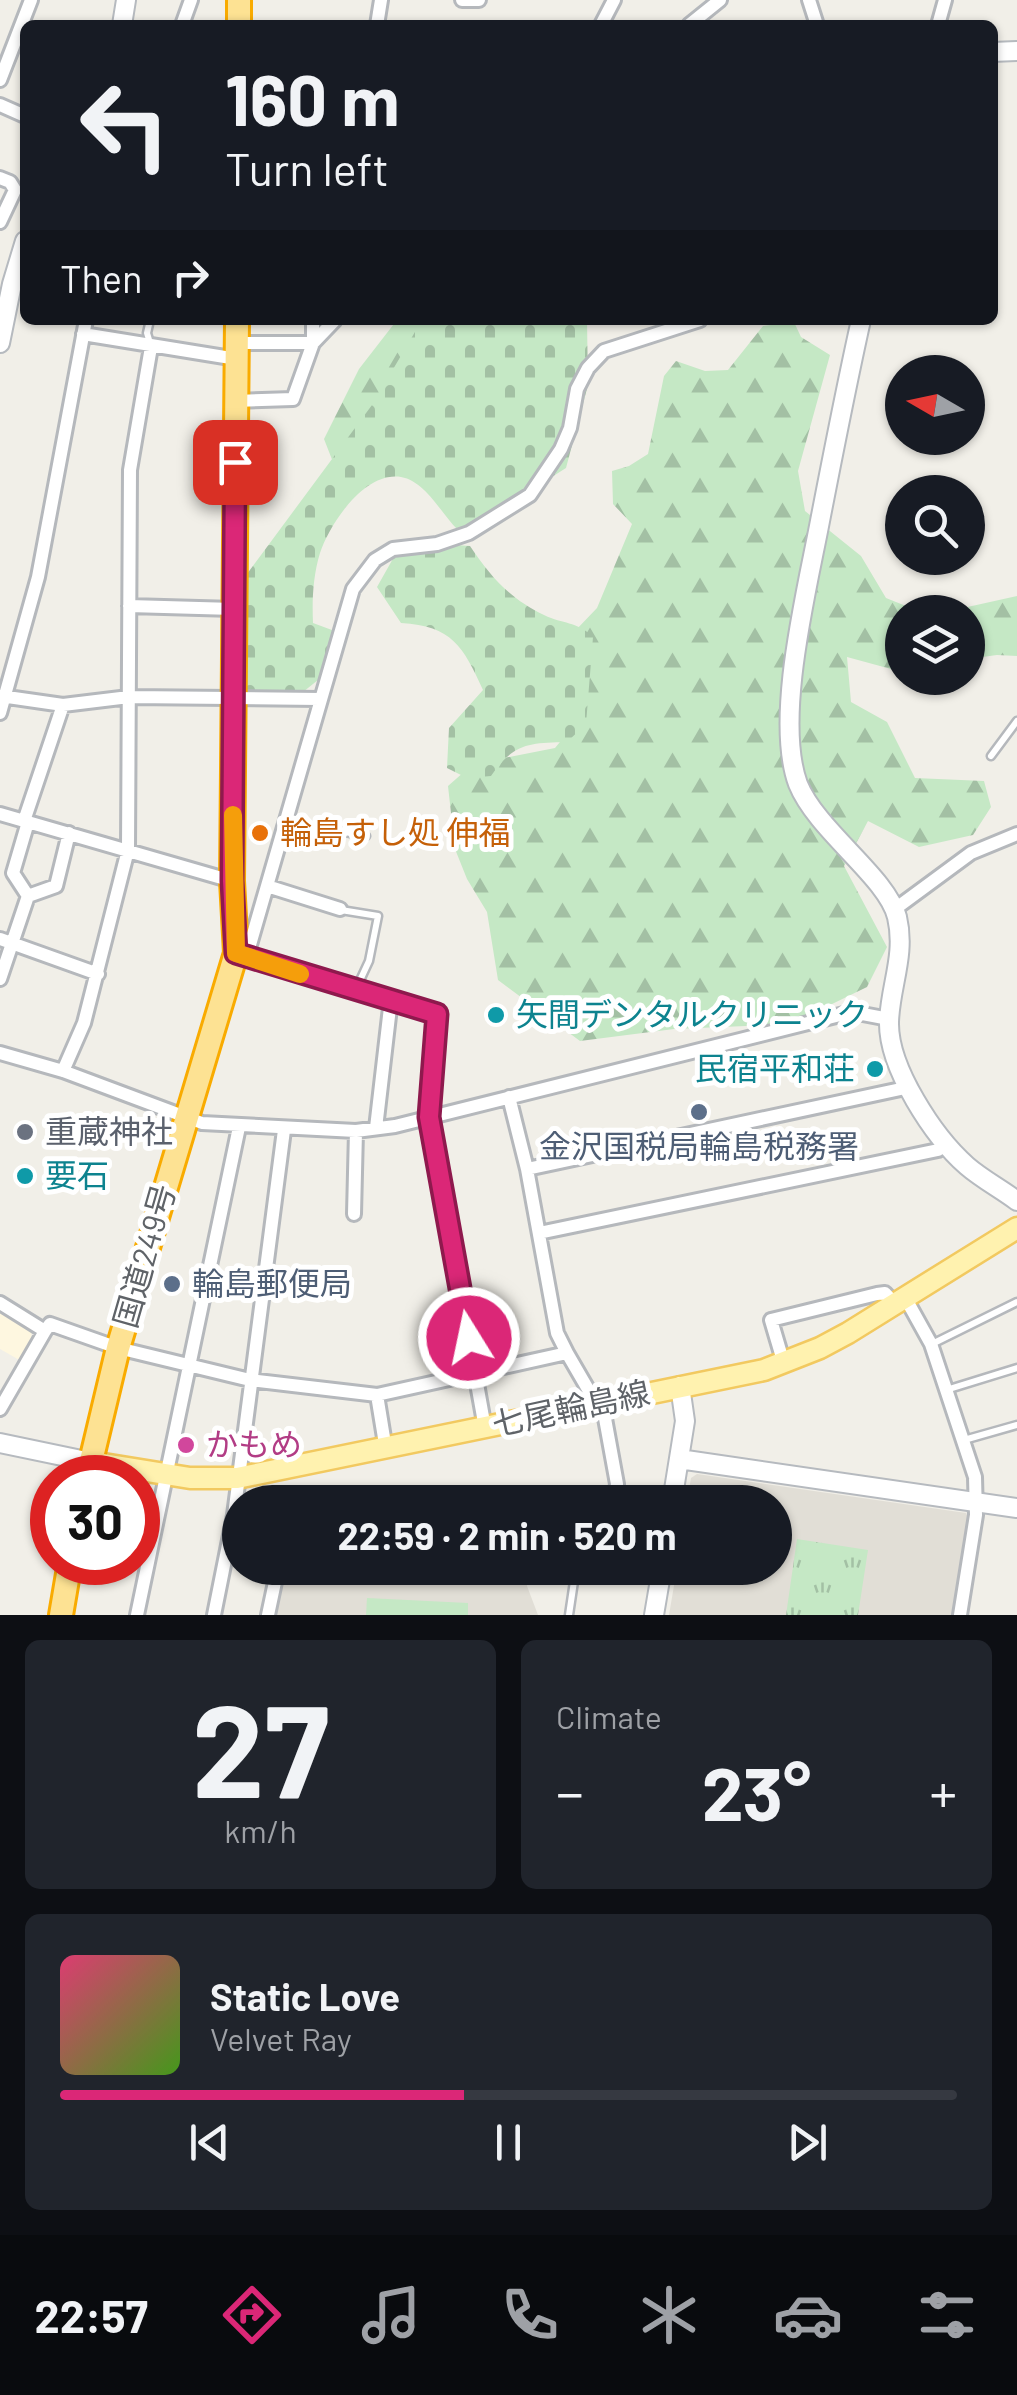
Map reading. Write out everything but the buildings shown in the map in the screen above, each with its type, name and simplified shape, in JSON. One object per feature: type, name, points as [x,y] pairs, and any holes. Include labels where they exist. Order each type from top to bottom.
[{"type":"highway","name":"国道249号","points":[[93,1455],[118,1348],[186,1119],[242,954],[232,881],[237,341]]},
{"type":"highway","points":[[61,1615],[66,1585]]},
{"type":"main road","name":"七尾輪島線","points":[[160,1476],[238,1478],[784,1364],[901,1302],[1017,1228]]},
{"type":"street","points":[[462,0],[479,0]]},
{"type":"street","points":[[696,20],[720,0]]},
{"type":"street","points":[[0,80],[20,42]]},
{"type":"street","points":[[0,178],[10,182],[15,190],[0,222]]},
{"type":"street","points":[[0,343],[20,259]]},
{"type":"street","points":[[236,401],[294,399],[313,343],[313,325]]},
{"type":"street","points":[[0,713],[38,577],[85,327],[152,347],[174,348],[237,341],[313,343],[330,325]]},
{"type":"street","points":[[485,1428],[429,1117],[437,1014],[242,954],[267,886],[348,600],[375,560],[394,549],[437,544],[469,533],[530,495],[561,449],[570,428],[577,388],[588,368],[604,351],[685,325]]},
{"type":"street","points":[[860,325],[801,619],[790,714],[792,758],[799,785],[819,819],[895,909],[900,958],[889,1018],[895,1058],[910,1088],[946,1145],[968,1167],[1017,1200]]},
{"type":"street","points":[[63,1071],[84,1023],[128,850],[130,470],[152,347]]},
{"type":"street","points":[[129,606],[234,610]]},
{"type":"street","points":[[2,697],[63,705],[129,697],[320,700]]},
{"type":"street","points":[[28,896],[13,873],[63,705]]},
{"type":"street","points":[[0,814],[232,881]]},
{"type":"street","points":[[0,979],[6,941],[28,896],[56,886],[70,832]]},
{"type":"street","points":[[895,909],[971,853],[1017,834]]},
{"type":"street","points":[[267,886],[340,909]]},
{"type":"street","points":[[6,941],[98,974]]},
{"type":"street","points":[[376,1128],[391,999]]},
{"type":"street","points":[[0,1053],[63,1071],[186,1119],[284,1130],[356,1132],[852,1012],[889,1018]]},
{"type":"street","points":[[526,1169],[910,1088]]},
{"type":"street","points":[[509,1097],[557,1334],[599,1402],[618,1485]]},
{"type":"street","points":[[137,1615],[238,1126]]},
{"type":"street","points":[[238,1485],[284,1130]]},
{"type":"street","points":[[354,1214],[356,1132]]},
{"type":"street","points":[[539,1233],[938,1150],[946,1145]]},
{"type":"street","points":[[784,1364],[771,1320],[876,1294],[886,1293],[901,1302],[930,1344],[975,1477],[977,1502],[960,1615]]},
{"type":"street","points":[[0,1303],[45,1331]]},
{"type":"street","points":[[1,1407],[50,1324],[118,1348],[250,1380],[377,1394],[566,1354]]},
{"type":"street","points":[[675,1485],[685,1421],[680,1386]]},
{"type":"street","points":[[377,1394],[386,1450]]},
{"type":"street","points":[[0,1444],[38,1455]]},
{"type":"street","points":[[680,1459],[1017,1508]]},
{"type":"street","points":[[214,1615],[222,1581]]},
{"type":"street","points":[[268,1615],[274,1585]]},
{"type":"street","points":[[654,1615],[655,1585]]},
{"type":"lane","points":[[149,325],[152,347]]},
{"type":"lane","points":[[991,756],[1017,721]]},
{"type":"lane","points":[[286,820],[366,836]]},
{"type":"lane","points":[[340,909],[378,916],[369,960],[356,990]]},
{"type":"lane","points":[[930,1344],[1017,1302]]},
{"type":"lane","points":[[946,1390],[1017,1368]]},
{"type":"lane","points":[[962,1440],[1017,1426]]},
{"type":"lane","points":[[569,1615],[573,1585]]},
{"type":"shaded area","points":[[0,1309],[31,1330],[32,1341],[21,1361],[0,1349]]},
{"type":"shaded area","points":[[697,1474],[773,1485],[690,1485]]},
{"type":"shaded area","points":[[792,1488],[966,1513],[970,1521],[955,1615],[669,1615],[674,1585],[792,1585]]},
{"type":"shaded area","points":[[278,1585],[527,1585],[538,1615],[272,1615]]},
{"type":"green space","points":[[393,325],[434,325],[340,480],[324,439],[359,369]]},
{"type":"green space","points":[[419,325],[587,325],[588,385],[566,468],[476,525],[457,529],[425,491],[410,480],[388,477],[362,490],[332,528],[318,562],[313,623],[340,633],[323,676],[298,696],[244,693],[244,578],[372,405]]},
{"type":"green space","points":[[795,325],[801,337],[830,355],[798,471],[805,511],[861,556],[885,596],[885,667],[847,657],[851,702],[887,722],[915,778],[984,781],[991,807],[973,835],[919,847],[868,821],[844,866],[887,947],[867,987],[791,1024],[674,1029],[580,1041],[498,980],[487,912],[455,849],[448,786],[473,764],[555,748],[578,720],[574,632],[597,608],[632,524],[613,504],[612,471],[648,454],[664,376],[676,361],[705,371],[728,370],[763,326]]},
{"type":"green space","points":[[414,542],[470,546],[493,577],[521,602],[593,637],[586,724],[567,742],[523,747],[507,757],[491,776],[467,778],[447,768],[449,728],[483,690],[454,641],[433,629],[401,623],[377,587],[399,548]]},
{"type":"green space","points":[[1017,596],[1017,656],[985,657],[985,603]]},
{"type":"green space","points":[[797,1539],[868,1550],[858,1615],[786,1615]]},
{"type":"green space","points":[[367,1598],[468,1603],[468,1615],[366,1615]]},
{"type":"slow traffic","points":[[233,815],[236,953],[300,974]]},
{"type":"place","name":"輪島すし処 伸福","points":[[260,833]]},
{"type":"place","name":"矢間デンタルクリニック","points":[[496,1015]]},
{"type":"place","name":"民宿平和荘","points":[[875,1069]]},
{"type":"place","name":"金沢国税局輪島税務署","points":[[699,1112]]},
{"type":"place","name":"重蔵神社","points":[[25,1132]]},
{"type":"place","name":"要石","points":[[25,1176]]},
{"type":"place","name":"輪島郵便局","points":[[172,1284]]},
{"type":"place","name":"かもめ","points":[[186,1445]]},
{"type":"route","points":[[235,462],[232,881],[236,953],[437,1014],[429,1117],[469,1338]]}]
